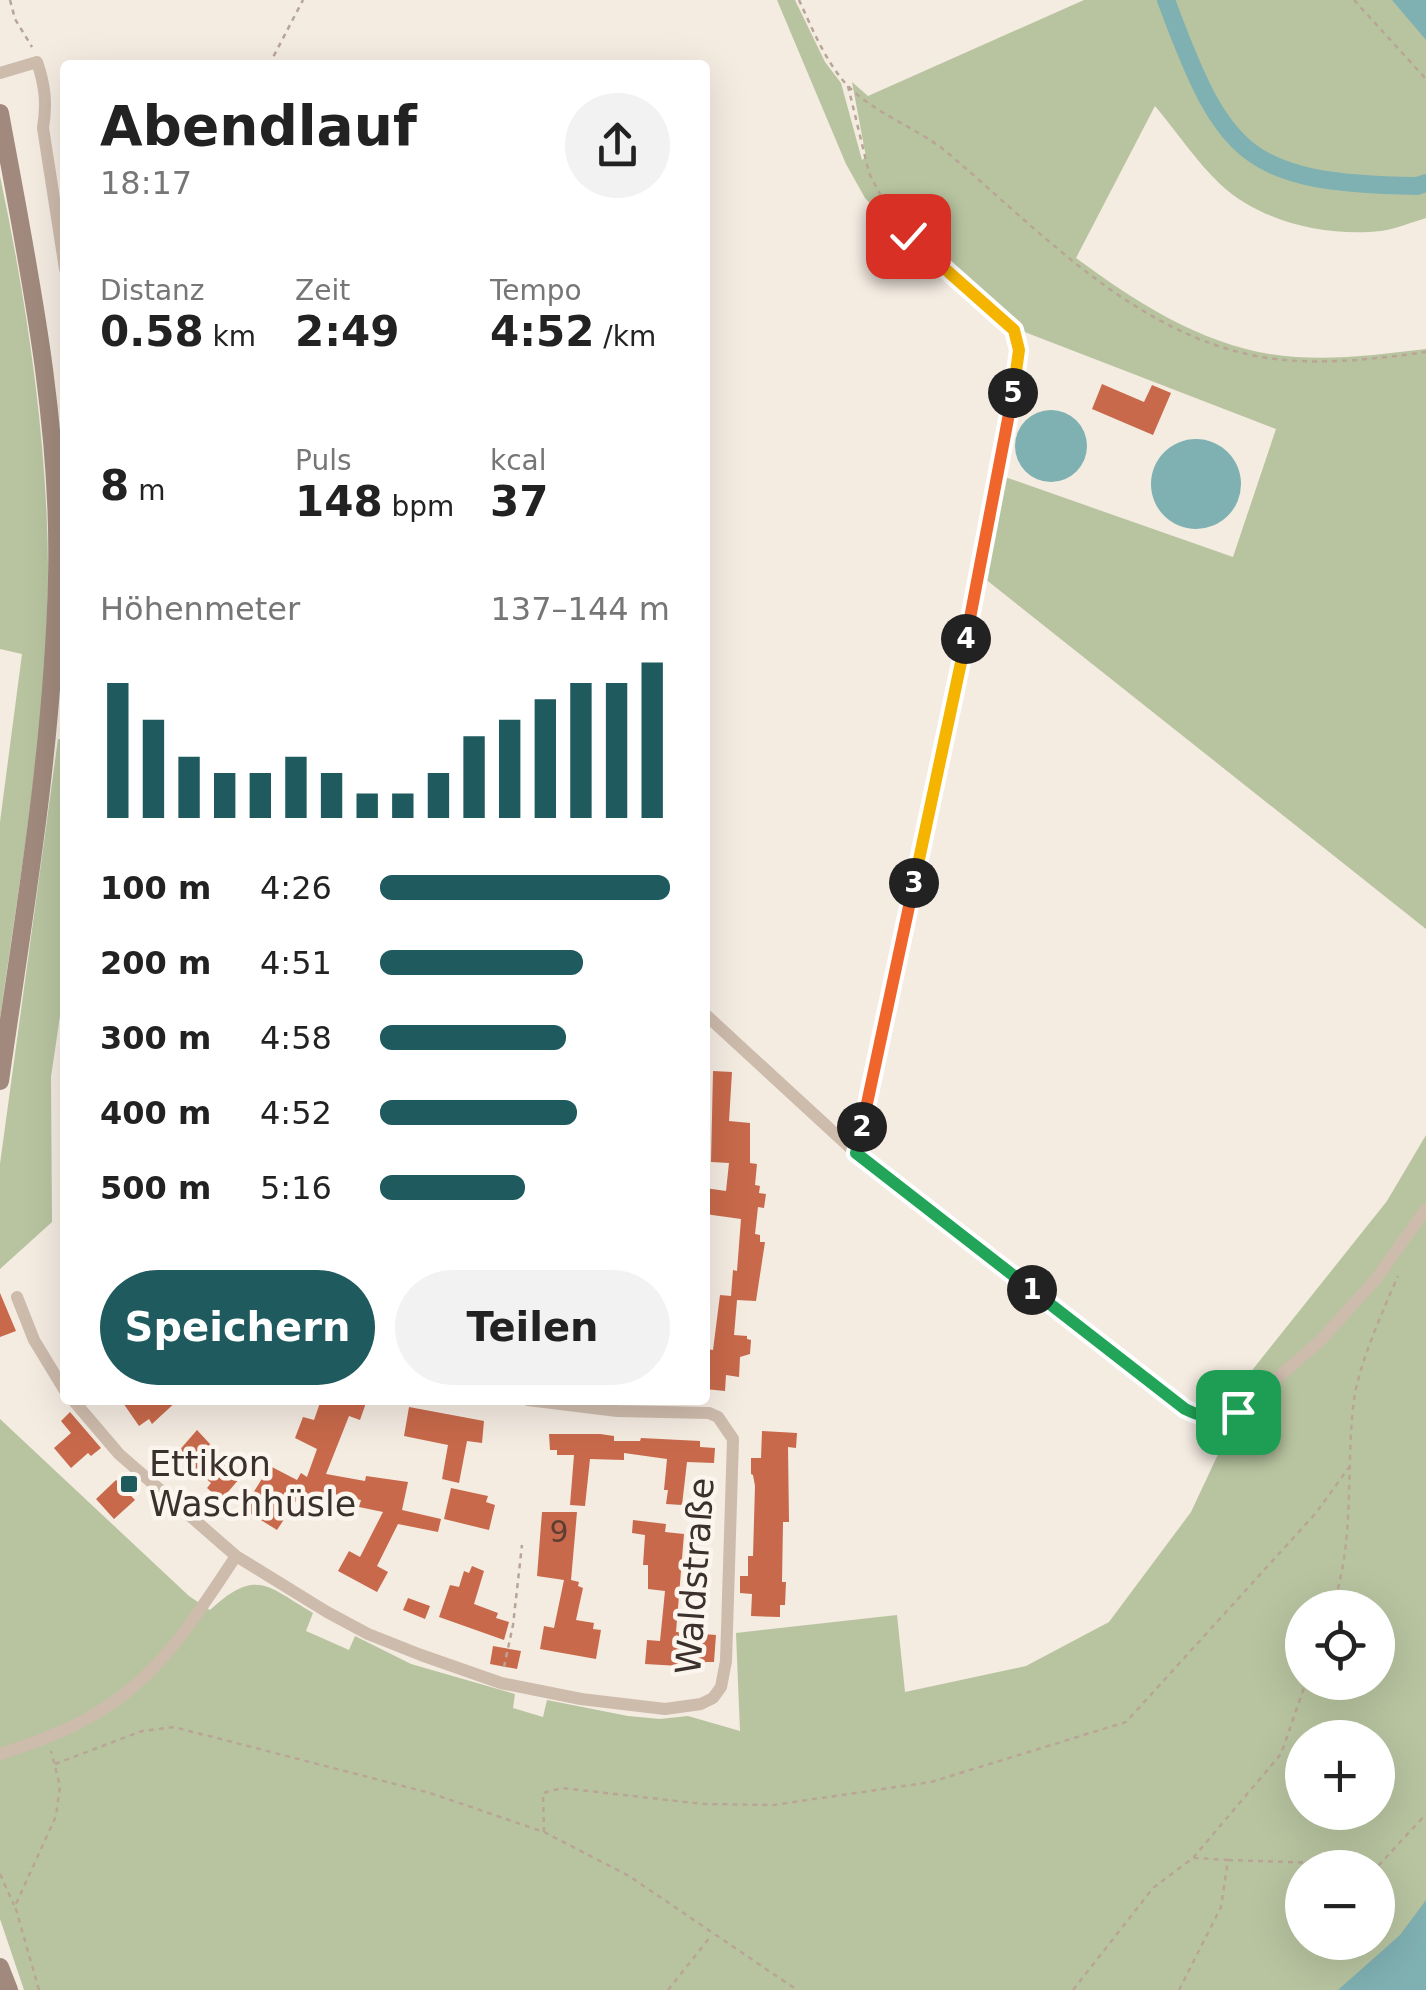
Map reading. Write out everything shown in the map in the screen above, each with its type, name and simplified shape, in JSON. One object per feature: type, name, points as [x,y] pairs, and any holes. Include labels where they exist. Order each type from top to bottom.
[{"type":"main road","points":[[0,113],[41,332],[56,498],[57,565],[40,802],[0,1081]]},
{"type":"main road","points":[[0,1967],[10,1990]]},
{"type":"street","points":[[0,73],[37,62],[47,106],[44,128],[60,235]]},
{"type":"street","points":[[710,1019],[856,1153],[1185,1409],[1205,1418],[1222,1418],[1238,1412],[1320,1340],[1376,1279],[1426,1210]]},
{"type":"street","points":[[17,1296],[34,1340],[60,1381]]},
{"type":"street","name":"Waldstraße","points":[[77,1405],[120,1454],[236,1556],[368,1634],[501,1683],[581,1699],[665,1709],[700,1704],[712,1698],[721,1687],[726,1661],[733,1438],[718,1418],[683,1406]]},
{"type":"street","points":[[568,1405],[617,1411],[683,1406]]},
{"type":"street","points":[[0,1754],[89,1720],[142,1682],[183,1636],[236,1556]]},
{"type":"path","points":[[10,0],[15,19],[30,40],[37,62]]},
{"type":"path","points":[[272,60],[303,0]]},
{"type":"path","points":[[799,0],[830,61],[848,86],[943,149],[1071,260],[1117,293],[1176,327],[1238,351],[1290,360],[1349,360],[1426,352]]},
{"type":"path","points":[[1354,0],[1426,79]]},
{"type":"path","points":[[848,86],[869,173],[894,221],[1014,330],[1019,350],[985,546],[856,1153]]},
{"type":"path","points":[[1338,1590],[1352,1463],[1354,1398],[1402,1266]]},
{"type":"path","points":[[544,1832],[543,1793],[562,1788],[703,1804],[773,1805],[931,1782],[1126,1722],[1316,1513],[1352,1463]]},
{"type":"path","points":[[504,1667],[522,1546]]},
{"type":"path","points":[[1073,1990],[1153,1888],[1193,1858],[1281,1754],[1300,1700]]},
{"type":"path","points":[[55,1764],[142,1731],[174,1727],[430,1793],[544,1832],[630,1876],[797,1990]]},
{"type":"path","points":[[15,1906],[56,1816],[60,1786],[47,1739]]},
{"type":"path","points":[[1193,1858],[1380,1864],[1426,1814]]},
{"type":"path","points":[[1180,1990],[1220,1907],[1228,1860]]},
{"type":"path","points":[[0,1874],[15,1906],[39,1990]]},
{"type":"path","points":[[668,1990],[712,1935]]},
{"type":"green space","points":[[777,0],[795,0],[825,62],[841,83],[862,160],[866,157],[852,82],[868,96],[1084,0],[1426,0],[1426,218],[1387,230],[1339,232],[1274,217],[1220,184],[1155,106],[1076,258],[1179,324],[1236,346],[1312,358],[1426,349],[1426,929],[984,578],[1005,477],[1233,557],[1276,429],[1022,331],[1010,331],[904,239],[865,198],[846,164]]},
{"type":"green space","points":[[0,176],[34,371],[48,567],[38,737],[0,1019],[0,822],[22,654],[0,649]]},
{"type":"green space","points":[[58,739],[60,1016],[51,1077],[52,1222],[0,1269],[0,1164]]},
{"type":"green space","points":[[1426,1135],[1426,1990],[24,1990],[0,1919],[0,1419],[189,1596],[210,1610],[239,1589],[261,1585],[313,1613],[306,1631],[349,1650],[355,1636],[411,1664],[515,1694],[513,1708],[543,1717],[547,1700],[628,1716],[688,1716],[740,1731],[736,1633],[897,1615],[905,1692],[1026,1666],[1109,1622],[1191,1512],[1229,1431],[1236,1424],[1232,1423],[1239,1405],[1230,1398],[1387,1201]]},
{"type":"water","points":[[1392,0],[1426,0],[1426,40]]},
{"type":"water","points":[[1051,410],[1077,420],[1087,446],[1077,472],[1051,482],[1025,472],[1015,446],[1025,420]]},
{"type":"water","points":[[1187,439],[1205,439],[1221,446],[1234,459],[1241,484],[1234,509],[1221,522],[1205,529],[1187,529],[1171,522],[1158,509],[1151,493],[1151,475],[1158,459],[1171,446]]},
{"type":"water","points":[[1426,1900],[1426,1990],[1338,1990],[1372,1960],[1395,1960],[1395,1939]]},
{"type":"building","points":[[1102,384],[1144,402],[1152,385],[1171,393],[1153,435],[1092,409]]},
{"type":"building","points":[[713,1071],[732,1072],[729,1121],[750,1123],[750,1163],[757,1164],[755,1185],[760,1186],[759,1193],[766,1194],[764,1208],[758,1207],[755,1234],[760,1235],[760,1242],[765,1242],[756,1301],[737,1300],[734,1335],[751,1340],[750,1354],[740,1357],[739,1377],[726,1375],[725,1391],[710,1390],[710,1350],[713,1350],[720,1295],[731,1296],[733,1270],[737,1271],[741,1219],[710,1215],[710,1189],[726,1191],[729,1163],[711,1162]]},
{"type":"building","points":[[0,1293],[16,1331],[0,1337]]},
{"type":"building","points":[[124,1405],[173,1405],[152,1424],[149,1419],[139,1426]]},
{"type":"building","points":[[319,1405],[365,1405],[360,1420],[349,1416],[326,1474],[365,1481],[366,1476],[408,1482],[402,1510],[441,1519],[438,1532],[398,1524],[377,1566],[388,1572],[377,1592],[338,1571],[349,1551],[360,1557],[383,1512],[359,1507],[361,1500],[325,1492],[317,1505],[300,1495],[277,1530],[243,1509],[270,1466],[297,1480],[301,1473],[307,1477],[317,1449],[295,1438],[303,1417],[314,1420]]},
{"type":"building","points":[[409,1407],[484,1421],[482,1443],[467,1441],[459,1483],[442,1479],[448,1445],[404,1436]]},
{"type":"building","points":[[70,1412],[101,1448],[91,1456],[88,1453],[71,1468],[54,1448],[71,1433],[61,1421]]},
{"type":"building","points":[[197,1430],[222,1457],[219,1460],[240,1478],[221,1500],[207,1488],[211,1483],[177,1453]]},
{"type":"building","points":[[762,1431],[797,1433],[796,1448],[788,1447],[789,1522],[783,1522],[782,1582],[786,1582],[780,1617],[751,1616],[752,1594],[740,1593],[740,1576],[748,1576],[748,1556],[753,1556],[755,1486],[751,1458],[761,1458]]},
{"type":"building","points":[[549,1434],[600,1434],[614,1436],[614,1441],[700,1441],[700,1447],[715,1448],[714,1463],[687,1462],[682,1505],[666,1504],[667,1459],[624,1453],[624,1460],[590,1459],[585,1506],[570,1505],[574,1455],[557,1455],[557,1450],[550,1450]]},
{"type":"building","points":[[116,1480],[135,1500],[114,1519],[96,1499]]},
{"type":"building","points":[[451,1488],[488,1496],[486,1502],[495,1505],[489,1530],[444,1519]]},
{"type":"building","points":[[542,1512],[577,1512],[571,1580],[583,1588],[576,1620],[594,1623],[593,1629],[601,1630],[596,1659],[540,1649],[544,1626],[554,1628],[564,1580],[537,1576]]},
{"type":"building","points":[[633,1520],[666,1524],[665,1532],[684,1534],[676,1632],[716,1635],[714,1662],[697,1667],[645,1664],[647,1640],[660,1641],[665,1591],[648,1589],[648,1565],[643,1565],[645,1535],[632,1533]]},
{"type":"building","points":[[472,1566],[484,1571],[474,1604],[509,1622],[504,1640],[439,1617],[450,1585],[459,1587],[464,1571],[469,1573]]},
{"type":"building","points":[[408,1598],[430,1606],[425,1619],[403,1610]]},
{"type":"building","points":[[493,1646],[521,1651],[517,1669],[490,1664]]},
{"type":"waterway","points":[[1166,0],[1206,95],[1226,127],[1249,151],[1278,167],[1314,178],[1359,184],[1426,183]]},
{"type":"place","name":"Ettikon Waschhüsle","points":[[129,1484]]},
{"type":"route","points":[[908,236],[1014,330],[1019,350],[985,546],[856,1153],[1185,1409],[1205,1418],[1222,1418],[1238,1412]]}]
